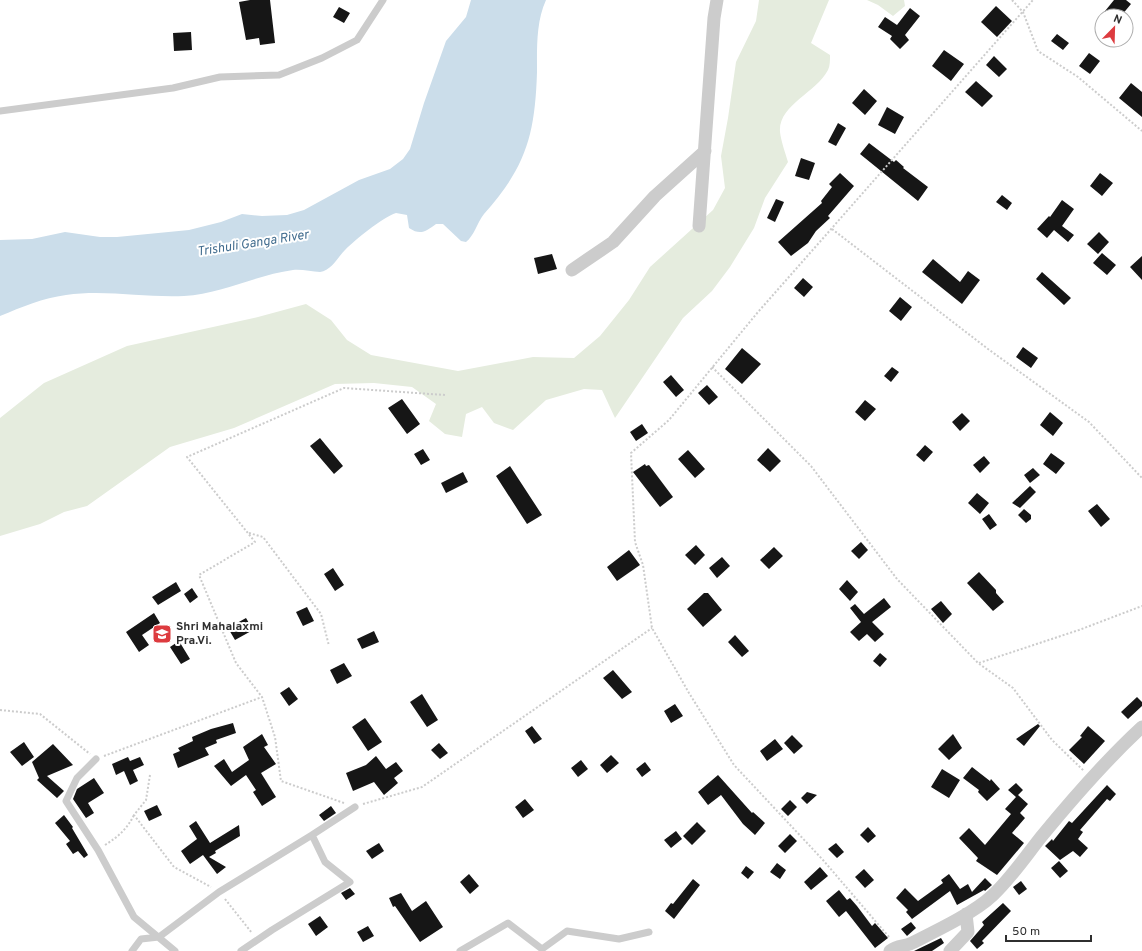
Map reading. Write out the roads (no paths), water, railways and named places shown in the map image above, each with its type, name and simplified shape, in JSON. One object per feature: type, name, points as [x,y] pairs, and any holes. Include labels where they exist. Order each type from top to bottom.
[{"type":"street","points":[[699,226],[714,18],[717,0]]},
{"type":"street","points":[[572,270],[613,242],[655,196],[705,151]]},
{"type":"street","points":[[893,948],[910,944],[966,914],[993,896],[1091,778],[1113,754],[1142,727]]},
{"type":"street","points":[[950,951],[968,932],[966,914]]},
{"type":"lane","points":[[0,111],[173,88],[220,77],[279,75],[322,58],[357,40],[383,0]]},
{"type":"lane","points":[[96,759],[76,778],[66,801],[98,850],[134,917],[175,951]]},
{"type":"lane","points":[[132,951],[141,939],[159,937],[219,892],[355,807]]},
{"type":"lane","points":[[241,951],[350,882],[325,862],[312,835]]},
{"type":"lane","points":[[460,951],[508,923],[542,949],[567,930],[619,940],[650,932]]},
{"type":"water","name":"Trishuli Ganga River","points":[[471,0],[546,0],[540,17],[537,44],[534,114],[526,149],[510,181],[484,214],[466,242],[461,241],[443,224],[436,224],[423,232],[417,232],[409,228],[407,215],[396,213],[384,219],[362,235],[345,250],[328,269],[324,271],[293,270],[279,272],[198,295],[155,296],[81,293],[57,296],[24,306],[0,316],[0,240],[32,239],[65,232],[100,237],[117,237],[189,230],[221,222],[242,214],[262,216],[287,215],[304,210],[359,180],[390,169],[403,159],[410,149],[424,103],[446,41],[466,17]]},
{"type":"place","name":"Shri Mahalaxmi Pra.Vi.","points":[[162,634]]}]
